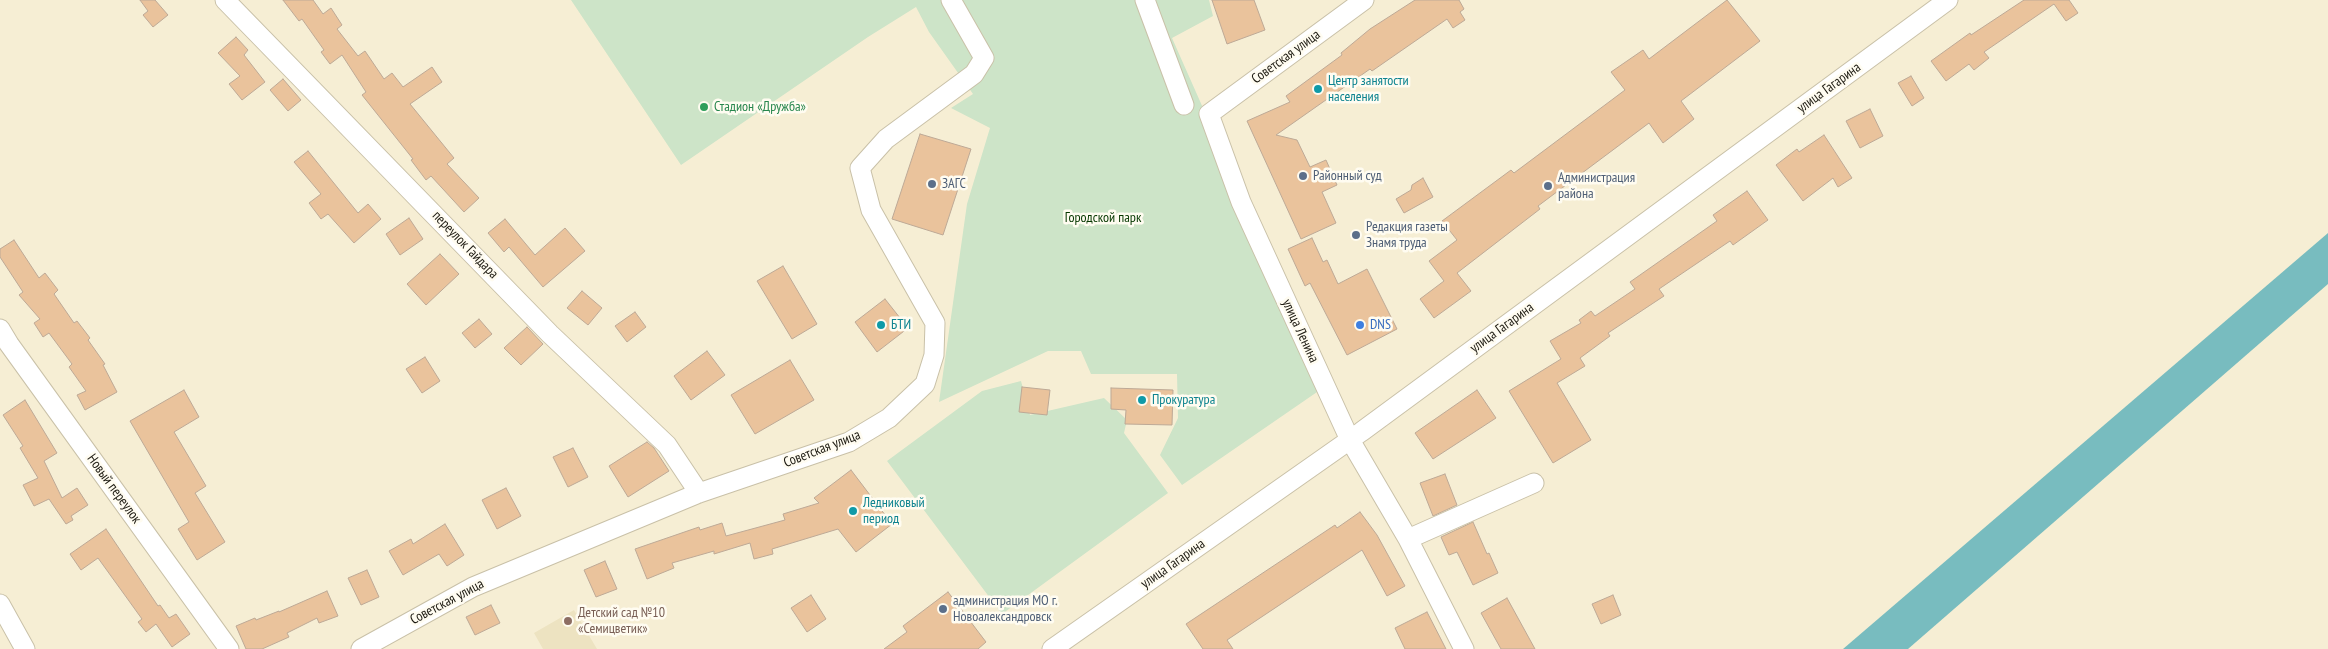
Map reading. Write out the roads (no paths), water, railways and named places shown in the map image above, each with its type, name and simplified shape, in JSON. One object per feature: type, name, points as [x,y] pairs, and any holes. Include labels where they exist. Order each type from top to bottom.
[{"type":"street","name":"переулок Гайдара","points":[[225,0],[550,334],[667,445],[699,493]]},
{"type":"street","name":"Советская улица","points":[[361,649],[473,587],[699,493],[849,442],[889,418],[925,384],[934,355],[936,323],[869,207],[860,168],[886,139],[974,74],[984,58],[951,0]]},
{"type":"street","points":[[1145,0],[1184,105]]},
{"type":"street","name":"Советская улица","points":[[1209,114],[1364,0]]},
{"type":"street","name":"улица Гагарина","points":[[1052,649],[1350,440],[1948,0]]},
{"type":"street","name":"улица Ленина","points":[[1209,114],[1242,202],[1350,440],[1408,539],[1464,649]]},
{"type":"street","name":"Новый переулок","points":[[0,329],[8,344],[229,649]]},
{"type":"street","points":[[1408,539],[1534,483]]},
{"type":"street","points":[[0,604],[25,649]]},
{"type":"water","points":[[2328,233],[2328,284],[1908,649],[1843,649]]},
{"type":"place","name":"Центр занятости населения","points":[[1318,89]]},
{"type":"place","name":"Стадион «Дружба»","points":[[704,107]]},
{"type":"place","name":"Районный суд","points":[[1303,176]]},
{"type":"place","name":"ЗАГС","points":[[932,184]]},
{"type":"place","name":"Администрация района","points":[[1548,186]]},
{"type":"place","name":"Редакция газеты Знамя труда","points":[[1356,235]]},
{"type":"place","name":"БТИ","points":[[881,325]]},
{"type":"place","name":"DNS","points":[[1360,325]]},
{"type":"place","name":"Прокуратура","points":[[1142,400]]},
{"type":"place","name":"Ледниковый период","points":[[853,511]]},
{"type":"place","name":"администрация МО г. Новоалександровск","points":[[943,609]]},
{"type":"place","name":"Детский сад №10 «Семицветик»","points":[[568,621]]},
{"type":"park label","name":"Городской парк","points":[[1103,218]]}]
